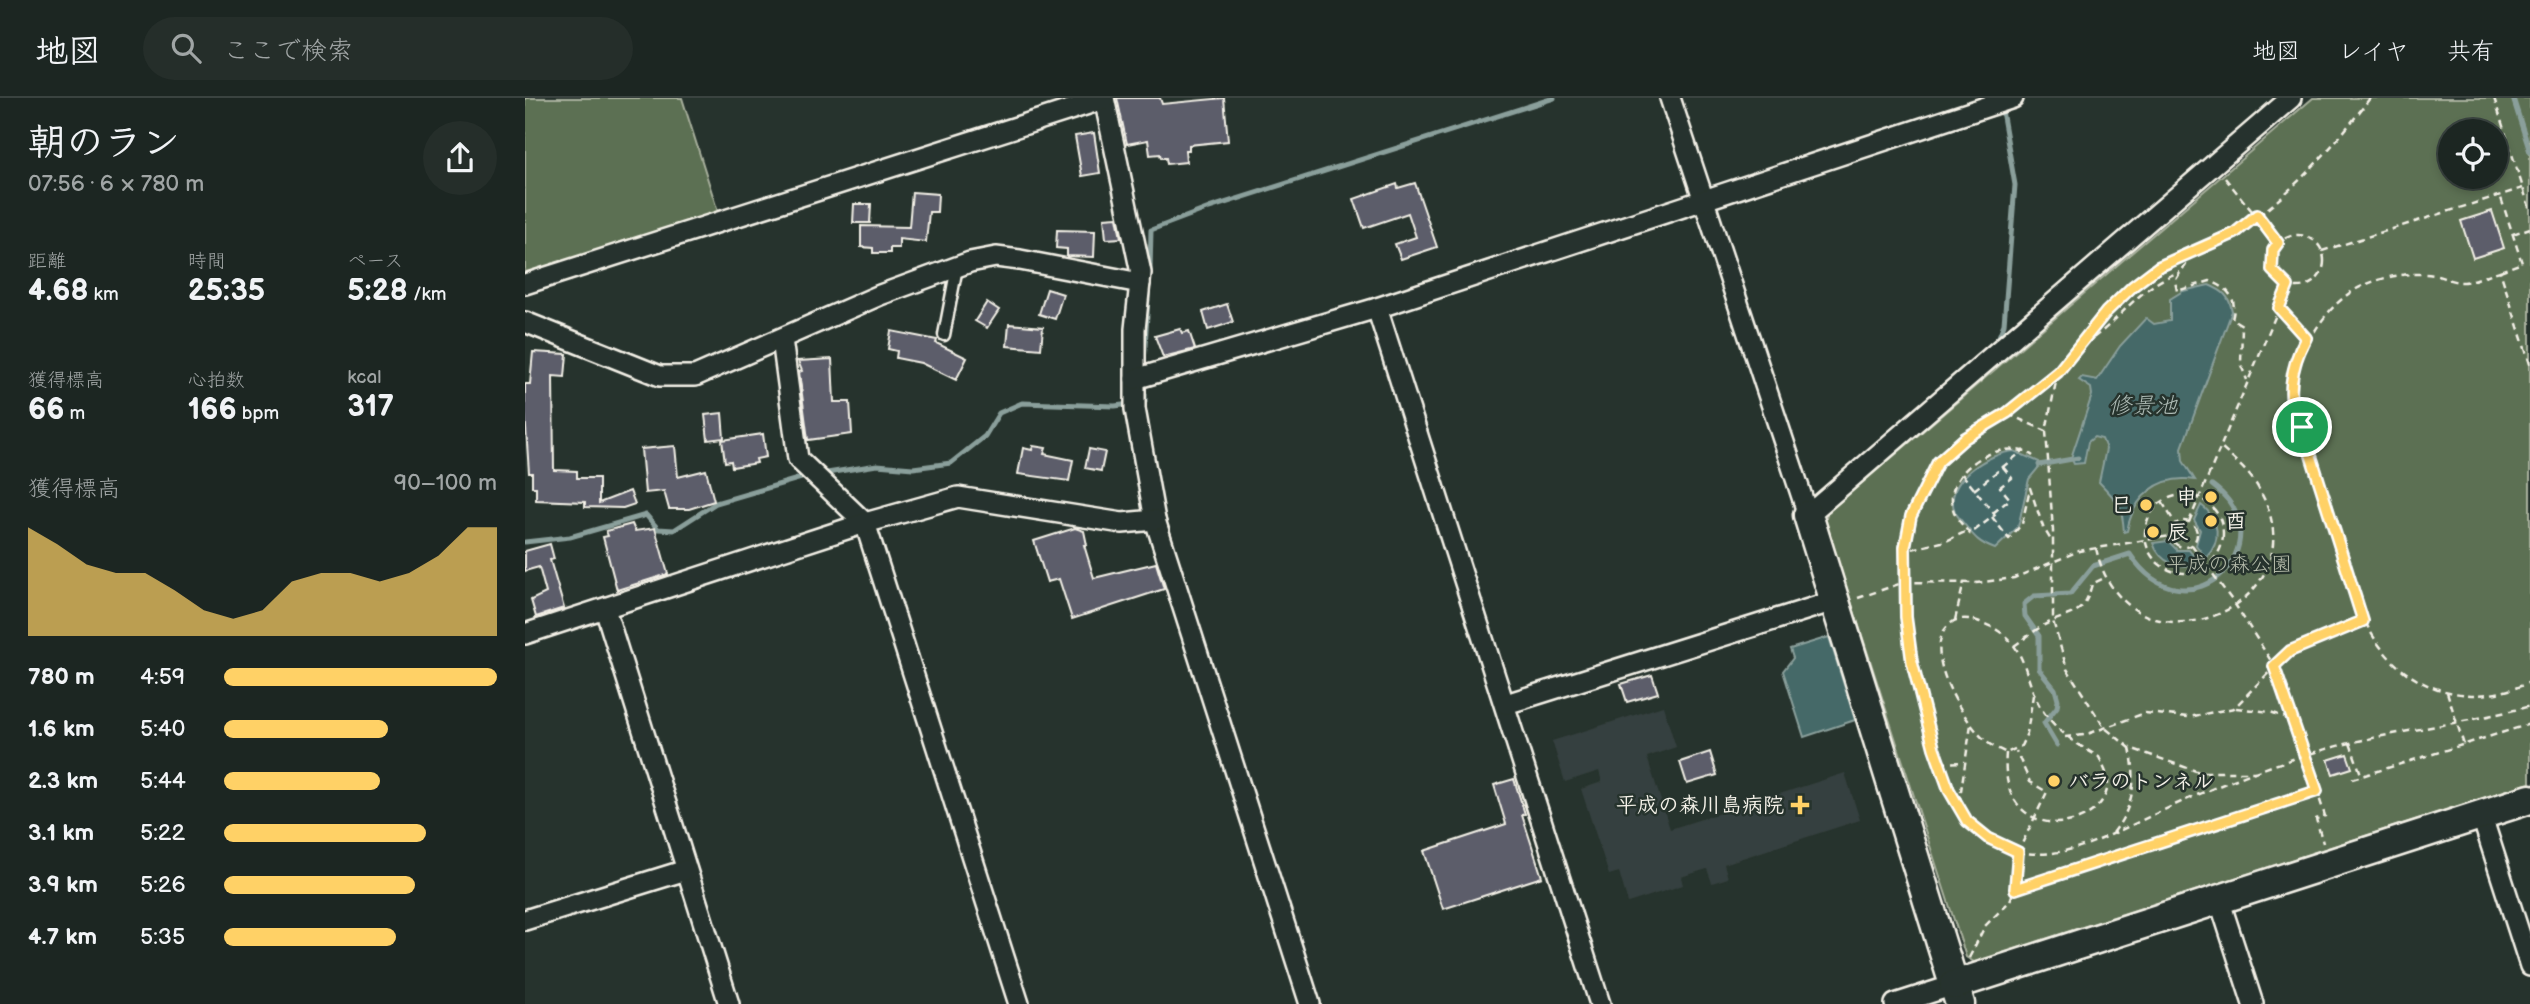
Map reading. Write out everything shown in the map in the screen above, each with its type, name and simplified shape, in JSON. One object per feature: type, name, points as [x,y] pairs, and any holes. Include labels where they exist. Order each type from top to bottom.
[{"type":"street","points":[[1670,98],[1960,983]]},
{"type":"street","points":[[1135,379],[1377,308],[1703,198],[2013,98]]},
{"type":"street","points":[[1808,515],[2291,98]]},
{"type":"street","points":[[525,284],[1104,99],[1141,273],[1135,379],[1140,447],[1155,520],[1310,1004]]},
{"type":"street","points":[[525,322],[660,376],[695,376],[880,295],[957,266],[996,257],[1140,283]]},
{"type":"street","points":[[1377,308],[1600,1004]]},
{"type":"street","points":[[782,339],[798,459],[865,523],[1019,1004]]},
{"type":"street","points":[[525,634],[865,523],[958,496],[1122,523],[1155,520]]},
{"type":"street","points":[[1506,704],[1834,601]]},
{"type":"street","points":[[605,609],[729,1004]]},
{"type":"street","points":[[1895,1004],[2530,799]]},
{"type":"street","points":[[2481,814],[2530,966]]},
{"type":"street","points":[[525,920],[686,870]]},
{"type":"street","points":[[2219,899],[2253,1004]]},
{"type":"lane","points":[[944,335],[957,266]]},
{"type":"path","points":[[2370,98],[2312,168],[2257,215],[2235,233],[2158,267],[2133,286],[2106,312],[2058,372],[2007,413],[1965,438],[1938,462],[1911,516],[1905,558],[1912,662],[1940,763],[1958,806],[1967,821],[1988,838],[2018,852],[2054,852],[2082,847],[2185,800],[2305,755],[2350,743],[2530,706]]},
{"type":"path","points":[[2494,98],[2530,210]]},
{"type":"path","points":[[2220,172],[2278,243]]},
{"type":"path","points":[[2322,251],[2523,188]]},
{"type":"path","points":[[2500,195],[2522,263],[2461,283],[2435,275],[2398,275],[2349,294],[2329,310],[2304,354],[2296,388],[2302,427],[2363,621],[2371,636],[2400,669],[2427,685],[2447,692],[2485,695],[2514,690],[2530,682]]},
{"type":"path","points":[[2513,234],[2530,228]]},
{"type":"path","points":[[2296,234],[2309,237],[2322,251],[2323,269],[2313,283],[2297,288],[2288,286],[2272,270],[2273,250],[2278,243],[2296,234]]},
{"type":"path","points":[[2193,253],[2175,281],[2177,291],[2210,281],[2227,289],[2232,296],[2232,319],[2242,325],[2241,365],[2248,382]]},
{"type":"path","points":[[2500,271],[2530,364]]},
{"type":"path","points":[[2080,345],[2103,333],[2120,311],[2142,292],[2180,272]]},
{"type":"path","points":[[2189,522],[2288,286]]},
{"type":"path","points":[[2279,308],[2306,338],[2297,355],[2290,387],[2296,429],[2302,427]]},
{"type":"path","points":[[2058,372],[2046,431],[2050,473],[2053,621],[2067,669],[2103,727],[2130,748],[2199,772],[2259,771]]},
{"type":"path","points":[[2007,413],[2046,431]]},
{"type":"path","points":[[2096,548],[2104,578],[2119,598],[2133,608],[2165,621],[2207,620],[2236,606],[2256,586],[2267,567],[2273,527],[2260,489],[2248,472],[2220,447]]},
{"type":"path","points":[[1968,533],[1955,516],[1952,504],[1956,484],[1962,474],[1999,450],[2025,450],[2033,456]]},
{"type":"path","points":[[1974,490],[2025,450]]},
{"type":"path","points":[[1905,558],[1912,549],[1968,533],[2010,499],[2000,487],[2012,478],[2003,467]]},
{"type":"path","points":[[1962,474],[2009,538],[2022,524],[2030,488],[2043,527],[2052,542]]},
{"type":"path","points":[[2186,495],[2199,498],[2219,515],[2223,528],[2218,555],[2208,565],[2196,571],[2169,570],[2149,552],[2146,525],[2162,502],[2186,495]]},
{"type":"path","points":[[2162,502],[2176,523]]},
{"type":"path","points":[[2176,523],[2189,522]]},
{"type":"path","points":[[2189,522],[2197,535],[2192,545]]},
{"type":"path","points":[[2170,536],[2176,523]]},
{"type":"path","points":[[2170,536],[2178,547],[2192,545]]},
{"type":"path","points":[[1864,596],[1905,582],[1963,582],[2014,578],[2051,561],[2096,548],[2170,536]]},
{"type":"path","points":[[2192,545],[2236,606],[2274,666],[2325,816],[2316,819],[2325,849]]},
{"type":"path","points":[[2014,646],[2053,621],[2068,618],[2086,601],[2092,584],[2104,578]]},
{"type":"path","points":[[1955,621],[1968,619],[2000,632],[2014,646],[2029,673],[2033,695],[2028,733],[2016,750],[2006,752],[1989,744],[1971,724],[1944,675],[1939,651],[1944,632],[1955,621],[1963,582]]},
{"type":"path","points":[[2234,708],[2290,651],[2363,621]]},
{"type":"path","points":[[2447,692],[2463,745]]},
{"type":"path","points":[[2006,752],[2005,777],[2011,796],[2033,818],[2057,824],[2074,821],[2089,813],[2102,801],[2108,786],[2099,758],[2066,737],[2052,723],[2033,695]]},
{"type":"path","points":[[2066,737],[2085,735],[2145,713],[2189,718],[2234,708],[2270,712],[2294,720]]},
{"type":"path","points":[[1958,806],[1971,724]]},
{"type":"path","points":[[2352,779],[2530,724]]},
{"type":"path","points":[[2350,743],[2362,777]]},
{"type":"path","points":[[2112,835],[2127,811],[2136,783],[2130,748]]},
{"type":"path","points":[[1960,983],[1985,926],[2010,901],[2015,889],[2018,852],[2047,792],[2030,782],[2016,750]]},
{"type":"path","points":[[1940,763],[1965,762]]},
{"type":"path","points":[[2015,889],[2317,791]]},
{"type":"shaded area","name":"平成の森川島病院","points":[[1663,706],[1676,747],[1647,757],[1670,829],[1845,773],[1860,820],[1724,864],[1728,878],[1712,883],[1707,869],[1681,877],[1683,885],[1628,903],[1619,872],[1609,875],[1581,789],[1602,782],[1599,771],[1565,782],[1552,741]]},
{"type":"green space","points":[[525,98],[682,98],[718,212],[525,275]]},
{"type":"green space","name":"平成の森公園","points":[[2313,98],[2530,98],[2530,783],[1974,962],[1966,957],[1825,521],[1828,512]]},
{"type":"water","name":"修景池","points":[[2209,285],[2225,294],[2232,311],[2182,448],[2183,461],[2195,480],[2170,481],[2150,490],[2135,508],[2127,531],[2124,532],[2118,504],[2099,482],[2106,449],[2102,439],[2094,437],[2088,442],[2084,463],[2074,464],[2071,458],[2092,395],[2091,388],[2079,380],[2082,377],[2097,380],[2120,346],[2146,318],[2154,324],[2170,321],[2170,299],[2183,291]]},
{"type":"water","points":[[2014,451],[2039,462],[2039,467],[2029,479],[2018,527],[1995,549],[1981,542],[1956,514],[1953,501],[1955,490],[1961,480],[1981,463]]},
{"type":"water","points":[[2201,505],[2212,517],[2217,530],[2215,545],[2206,558],[2196,545],[2200,530],[2194,520]]},
{"type":"water","points":[[2168,541],[2177,550],[2189,550],[2199,563],[2184,566],[2165,560],[2153,543]]},
{"type":"water","points":[[1829,637],[1855,720],[1804,737],[1783,671],[1793,658],[1790,649]]},
{"type":"building","points":[[1117,98],[1160,98],[1162,104],[1224,98],[1228,141],[1189,145],[1189,150],[1185,150],[1186,162],[1167,164],[1166,158],[1161,158],[1160,154],[1150,155],[1148,140],[1127,144]]},
{"type":"building","points":[[1094,133],[1100,173],[1082,176],[1075,136]]},
{"type":"building","points":[[1415,183],[1437,247],[1401,259],[1395,244],[1416,237],[1408,213],[1364,228],[1354,199],[1397,184],[1398,188]]},
{"type":"building","points":[[912,192],[938,194],[937,212],[929,212],[926,242],[899,239],[899,248],[890,248],[890,253],[873,253],[873,248],[861,247],[861,226],[909,227]]},
{"type":"building","points":[[854,204],[871,204],[870,223],[853,223]]},
{"type":"building","points":[[2492,211],[2504,248],[2473,258],[2461,221]]},
{"type":"building","points":[[1117,217],[1121,238],[1106,239],[1104,218]]},
{"type":"building","points":[[1057,230],[1095,231],[1094,257],[1067,256],[1067,249],[1056,248]]},
{"type":"building","points":[[1047,289],[1063,294],[1055,319],[1039,314]]},
{"type":"building","points":[[987,302],[999,310],[987,328],[975,321]]},
{"type":"building","points":[[1227,304],[1233,322],[1208,330],[1203,312]]},
{"type":"building","points":[[1009,324],[1043,327],[1041,349],[1007,346]]},
{"type":"building","points":[[1180,329],[1182,333],[1189,331],[1195,349],[1163,357],[1155,336]]},
{"type":"building","points":[[891,331],[937,340],[936,343],[967,358],[956,380],[921,363],[896,358],[897,351],[888,349]]},
{"type":"building","points":[[533,352],[567,354],[565,377],[553,376],[554,470],[577,471],[577,478],[599,478],[599,503],[630,491],[635,504],[623,508],[585,507],[585,502],[536,500],[536,487],[532,487],[532,473],[529,473],[525,413],[525,384],[530,384]]},
{"type":"building","points":[[832,359],[834,402],[850,402],[852,434],[808,440],[799,372],[802,371],[798,361]]},
{"type":"building","points":[[722,413],[724,438],[708,440],[705,415]]},
{"type":"building","points":[[763,434],[766,457],[756,459],[757,463],[732,467],[731,461],[725,462],[722,440]]},
{"type":"building","points":[[675,446],[678,477],[706,470],[714,501],[689,509],[669,509],[664,491],[645,493],[641,449]]},
{"type":"building","points":[[1033,446],[1046,448],[1044,454],[1073,460],[1069,481],[1018,474],[1023,448],[1032,450]]},
{"type":"building","points":[[1089,449],[1105,452],[1101,471],[1085,468]]},
{"type":"building","points":[[632,524],[635,531],[655,528],[668,574],[617,590],[603,537],[608,536],[606,531]]},
{"type":"building","points":[[1075,528],[1084,531],[1087,545],[1084,545],[1094,578],[1156,563],[1164,589],[1072,619],[1059,579],[1047,582],[1034,541]]},
{"type":"building","points":[[550,544],[554,559],[550,560],[564,608],[536,617],[531,600],[546,593],[539,567],[525,571],[525,551]]},
{"type":"building","points":[[1652,675],[1658,693],[1627,702],[1621,684]]},
{"type":"building","points":[[1710,752],[1717,775],[1687,784],[1680,762]]},
{"type":"building","points":[[2347,754],[2352,768],[2333,774],[2328,760]]},
{"type":"building","points":[[1514,779],[1525,814],[1522,815],[1542,877],[1443,909],[1424,851],[1506,824],[1494,785]]},
{"type":"waterway","points":[[1150,272],[1151,230],[1209,208],[1554,98]]},
{"type":"waterway","points":[[2513,98],[2530,152]]},
{"type":"waterway","points":[[1996,344],[2004,324],[2015,185],[2001,105]]},
{"type":"waterway","points":[[1144,363],[1149,282]]},
{"type":"waterway","points":[[821,474],[877,465],[913,468],[951,463],[985,436],[999,413],[1022,403],[1115,406],[1145,402],[1145,394]]},
{"type":"waterway","points":[[2039,465],[2078,458]]},
{"type":"waterway","points":[[525,542],[570,537],[646,515],[658,529],[674,530],[716,503],[808,476]]},
{"type":"waterway","points":[[2057,745],[2044,723],[2057,707],[2058,700],[2055,689],[2039,669],[2039,636],[2025,616],[2024,604],[2034,596],[2070,594],[2093,566],[2130,554],[2153,579],[2178,589],[2202,586],[2222,574],[2235,555],[2240,532],[2233,508],[2212,485]]},
{"type":"place","name":"申","points":[[2211,497]]},
{"type":"place","name":"巳","points":[[2146,505]]},
{"type":"place","name":"酉","points":[[2211,521]]},
{"type":"place","name":"辰","points":[[2153,532]]},
{"type":"place","name":"バラのトンネル","points":[[2054,781]]},
{"type":"place","name":"平成の森川島病院","points":[[1800,805]]},
{"type":"route","points":[[2257,215],[2278,243],[2273,250],[2272,270],[2276,277],[2288,286],[2279,308],[2306,338],[2297,355],[2290,387],[2296,429],[2302,427],[2363,621],[2310,640],[2290,651],[2274,666],[2280,676],[2317,791],[2015,889],[2018,878],[2018,852],[1988,838],[1967,821],[1949,790],[1934,748],[1912,662],[1906,617],[1905,547],[1911,516],[1938,462],[1965,438],[2007,413],[2058,372],[2106,312],[2133,286],[2158,267],[2214,245],[2235,233],[2257,215]]}]
